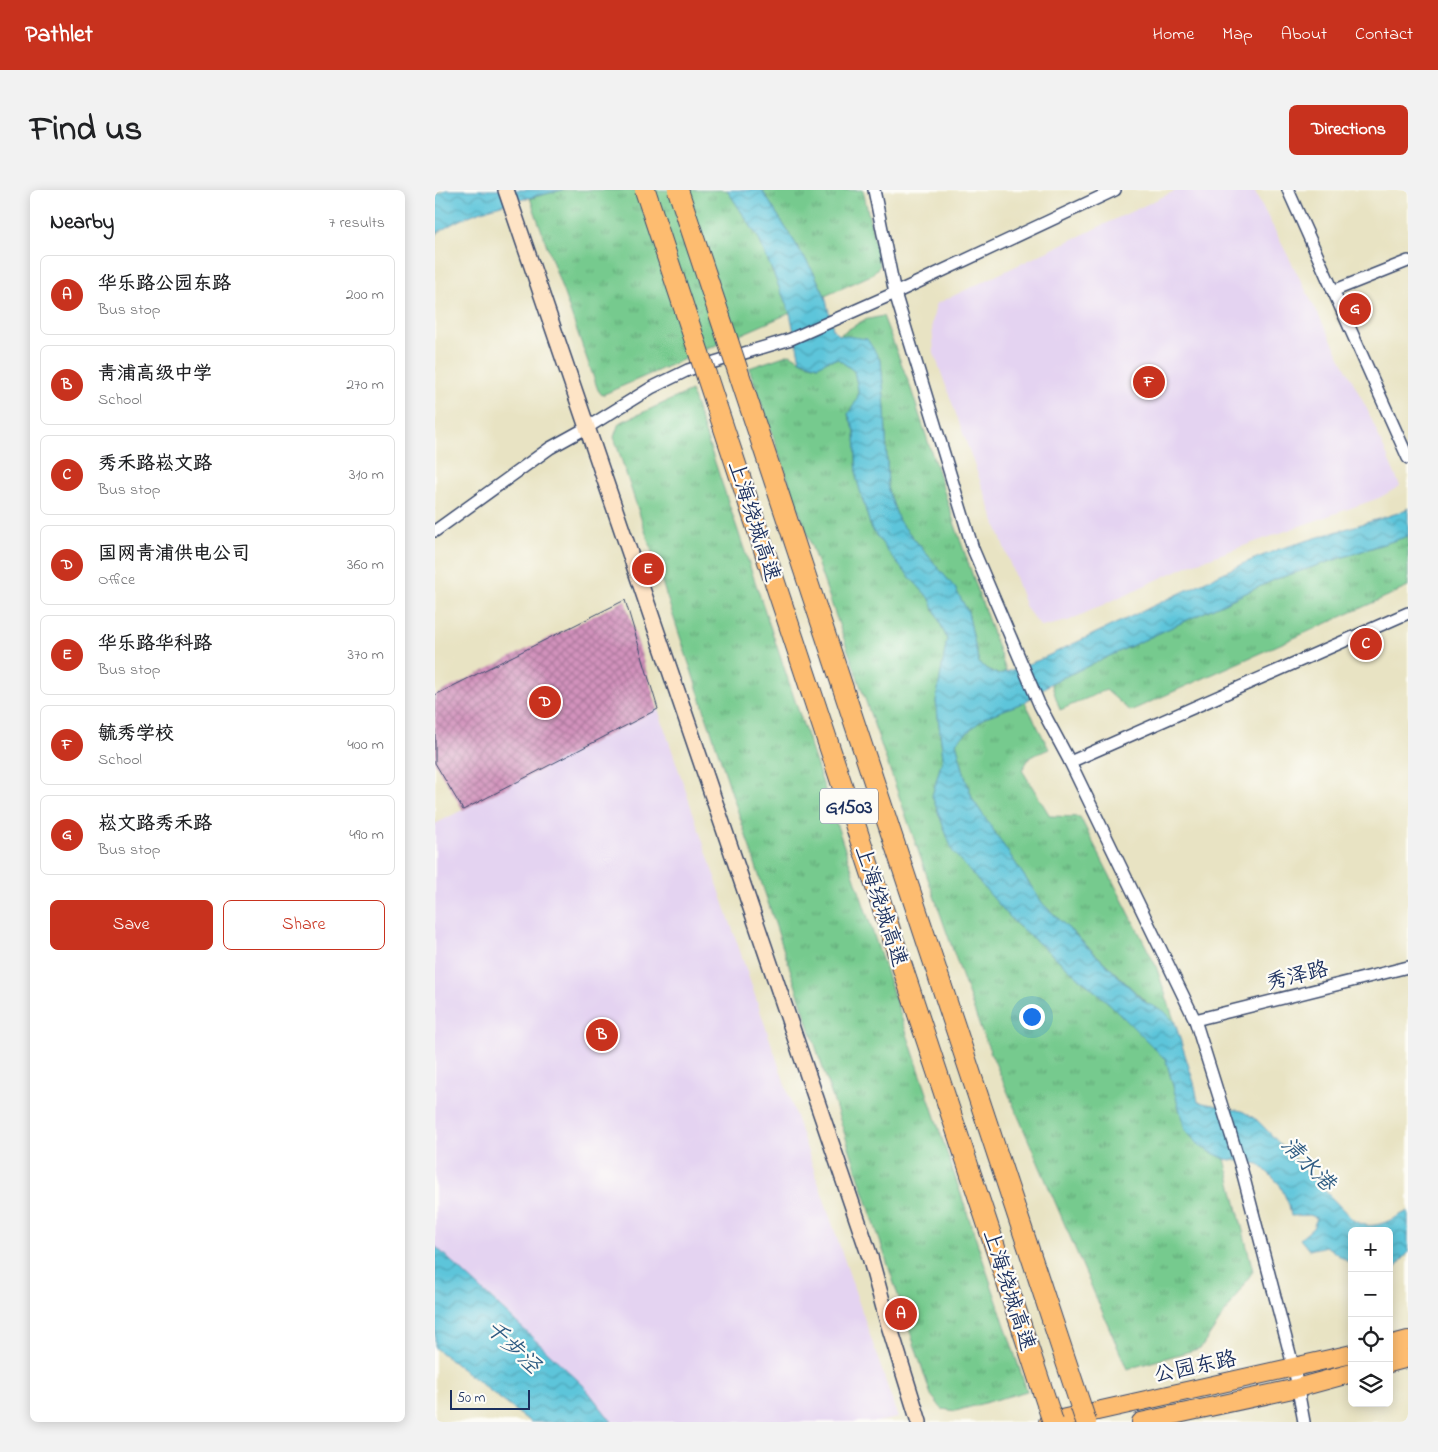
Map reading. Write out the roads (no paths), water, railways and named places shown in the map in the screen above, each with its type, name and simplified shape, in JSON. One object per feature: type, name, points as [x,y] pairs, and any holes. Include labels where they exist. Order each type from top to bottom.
[{"type":"highway","name":"上海绕城高速","points":[[645,190],[1053,1422]]},
{"type":"highway","name":"上海绕城高速","points":[[678,190],[1086,1422]]},
{"type":"main road","points":[[1393,1343],[1408,1340]]},
{"type":"main road","name":"公园东路","points":[[1141,1422],[1295,1376],[1348,1356]]},
{"type":"main road","points":[[1393,1362],[1408,1358]]},
{"type":"main road","name":"公园东路","points":[[1048,1422],[1295,1376],[1348,1373]]},
{"type":"street","points":[[506,190],[870,1256],[919,1422]]},
{"type":"street","points":[[875,190],[895,293],[973,549],[1040,706],[1070,762],[1195,1020],[1241,1166],[1295,1376],[1304,1422]]},
{"type":"street","points":[[435,532],[550,448],[587,428],[651,388],[688,370],[791,339],[895,293],[1115,190]]},
{"type":"street","points":[[1288,190],[1408,458]]},
{"type":"street","points":[[1333,291],[1408,261]]},
{"type":"street","points":[[1070,762],[1408,613]]},
{"type":"street","name":"秀泽路","points":[[1195,1020],[1408,967]]},
{"type":"water","points":[[446,190],[562,190],[479,212],[463,218],[435,235],[435,195]]},
{"type":"water","points":[[727,190],[762,190],[814,273],[825,296],[833,329],[839,335],[867,339],[881,361],[888,490],[899,521],[955,588],[968,612],[979,664],[998,675],[1039,660],[1242,564],[1279,549],[1398,513],[1408,508],[1408,536],[1276,579],[1051,683],[1025,702],[985,717],[956,742],[973,800],[1043,904],[1146,1003],[1164,1011],[1175,1023],[1195,1086],[1198,1102],[1242,1111],[1257,1120],[1353,1220],[1360,1224],[1381,1224],[1408,1211],[1408,1253],[1393,1271],[1393,1227],[1348,1227],[1348,1262],[1326,1246],[1309,1250],[1300,1239],[1313,1228],[1317,1218],[1310,1215],[1291,1216],[1289,1205],[1280,1185],[1259,1164],[1225,1159],[1201,1147],[1185,1130],[1166,1060],[1110,1004],[1015,923],[953,852],[932,796],[943,757],[936,701],[947,639],[930,599],[896,562],[871,528],[857,480],[855,431],[848,414],[856,402],[858,394],[854,371],[838,359],[829,360],[818,366],[800,360],[790,313],[758,237]]},
{"type":"water","name":"千步泾","points":[[435,1246],[583,1385],[612,1422],[530,1422],[435,1348]]},
{"type":"place","name":"崧文路秀禾路","points":[[1355,309]]},
{"type":"place","name":"毓秀学校","points":[[1149,382]]},
{"type":"place","name":"华乐路华科路","points":[[648,569]]},
{"type":"place","name":"秀禾路崧文路","points":[[1366,644]]},
{"type":"place","name":"国网青浦供电公司","points":[[545,702]]},
{"type":"place","name":"青浦高级中学","points":[[602,1035]]},
{"type":"place","name":"华乐路公园东路","points":[[901,1314]]},
{"type":"water label","name":"清水港","points":[[1309,1163]]}]
